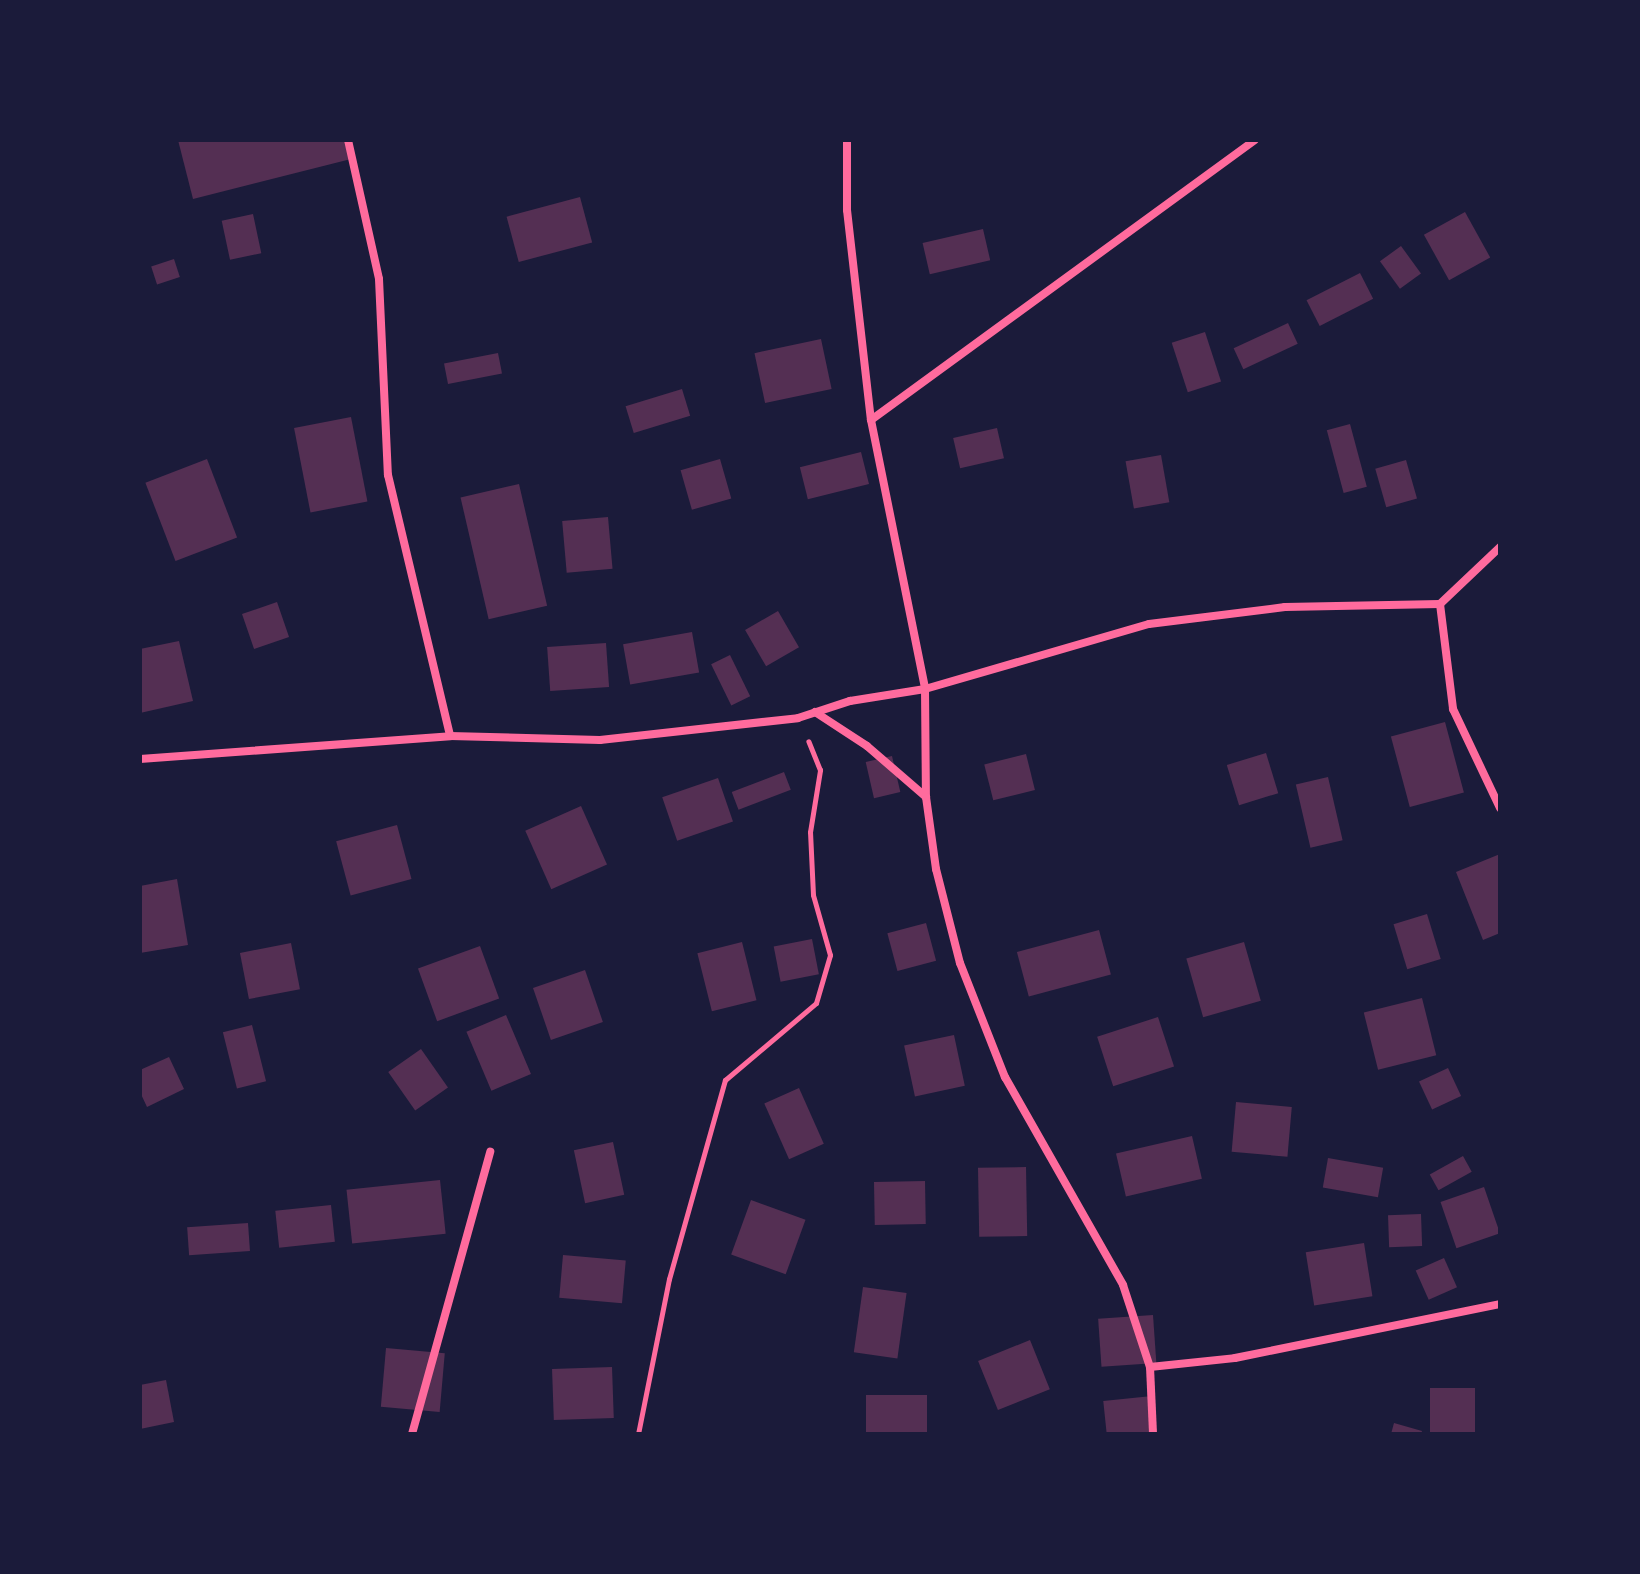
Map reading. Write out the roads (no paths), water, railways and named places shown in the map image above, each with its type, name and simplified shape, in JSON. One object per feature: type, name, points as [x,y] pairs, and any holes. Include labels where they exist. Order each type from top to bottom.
[{"type":"street","points":[[348,140],[379,279],[388,475],[450,736]]},
{"type":"street","points":[[847,140],[847,210],[871,420],[925,689],[926,797],[936,869],[960,963],[1005,1077],[1123,1285],[1150,1367],[1153,1434]]},
{"type":"street","points":[[871,420],[1255,140]]},
{"type":"street","points":[[140,759],[450,736],[600,740],[798,718],[925,689],[1149,624],[1285,607],[1440,604],[1500,547]]},
{"type":"street","points":[[1440,604],[1453,709],[1500,808]]},
{"type":"street","points":[[815,712],[867,746],[926,797]]},
{"type":"street","points":[[412,1434],[490,1152]]},
{"type":"street","points":[[1150,1367],[1235,1358],[1500,1304]]}]
